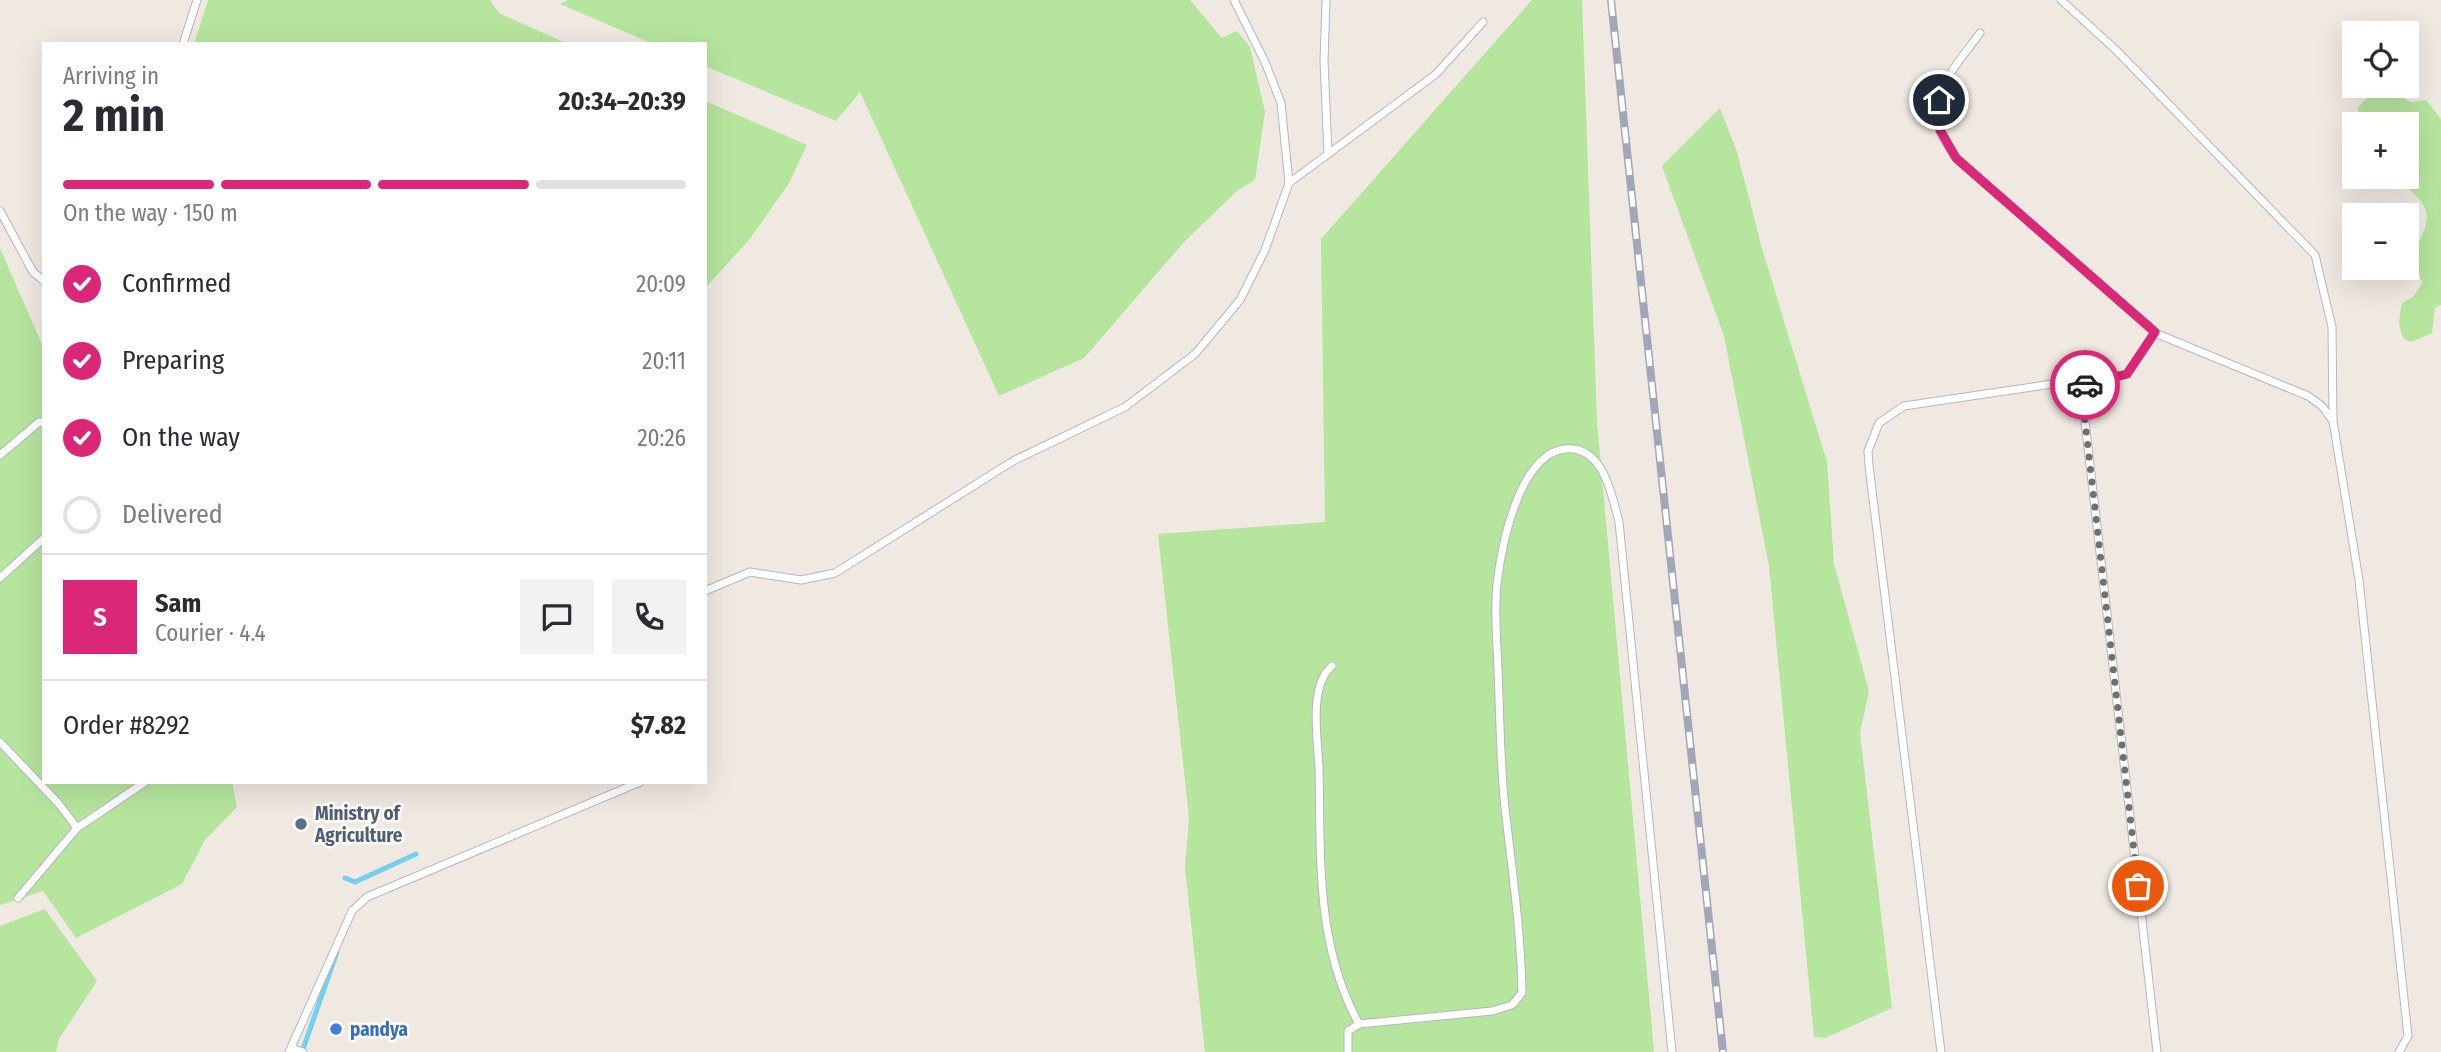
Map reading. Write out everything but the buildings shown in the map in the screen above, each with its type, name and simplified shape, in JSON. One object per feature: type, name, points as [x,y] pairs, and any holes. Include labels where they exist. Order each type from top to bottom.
[{"type":"lane","points":[[184,42],[197,0]]},
{"type":"lane","points":[[707,590],[750,572],[801,580],[835,573],[1013,461],[1125,407],[1195,354],[1240,300],[1265,250],[1289,183],[1281,103],[1265,62],[1234,0]]},
{"type":"lane","points":[[1326,0],[1324,61],[1328,153]]},
{"type":"lane","points":[[2062,0],[2116,50],[2315,255],[2332,327],[2333,421],[2359,580],[2381,761],[2408,1036],[2399,1052]]},
{"type":"lane","points":[[1289,183],[1436,74],[1483,22]]},
{"type":"lane","points":[[1980,33],[1948,74],[1939,100],[1940,130],[1956,158],[2155,332],[2308,396],[2322,406],[2333,421]]},
{"type":"lane","points":[[0,211],[33,272],[42,279]]},
{"type":"lane","points":[[1941,1052],[1868,451],[1879,423],[1904,407],[2052,384],[2081,386],[2127,374],[2155,332]]},
{"type":"lane","points":[[2081,386],[2157,1052]]},
{"type":"lane","points":[[0,454],[38,422],[42,423]]},
{"type":"lane","points":[[1348,1052],[1348,1031],[1359,1024],[1492,1011],[1512,1004],[1522,993],[1522,943],[1501,759],[1497,587],[1502,547],[1514,508],[1530,476],[1545,456],[1563,448],[1582,450],[1593,459],[1609,483],[1619,522],[1672,1052]]},
{"type":"lane","points":[[0,578],[42,540]]},
{"type":"lane","points":[[1332,666],[1327,670],[1320,689],[1316,724],[1320,871],[1337,974],[1359,1024]]},
{"type":"lane","points":[[0,742],[59,804],[77,828]]},
{"type":"lane","points":[[18,898],[77,828],[142,784]]},
{"type":"lane","points":[[303,1052],[290,1050],[352,911],[367,897],[634,784]]},
{"type":"green space","points":[[208,0],[490,0],[499,13],[564,42],[195,42]]},
{"type":"green space","points":[[568,0],[1190,0],[1222,38],[1237,31],[1250,47],[1265,112],[1255,180],[1238,190],[1184,242],[1084,358],[999,396],[860,92],[836,121],[707,67],[707,42],[648,42],[560,4]]},
{"type":"green space","points":[[1532,0],[1582,0],[1597,422],[1654,1052],[1205,1052],[1185,868],[1189,818],[1158,534],[1325,522],[1321,239]]},
{"type":"green space","points":[[2367,98],[2403,98],[2411,102],[2426,100],[2441,119],[2441,305],[2435,308],[2432,333],[2411,342],[2404,339],[2399,317],[2402,303],[2413,297],[2422,283],[2419,273],[2419,242],[2425,228],[2426,210],[2408,189],[2419,189],[2419,112],[2359,112],[2358,107]]},
{"type":"green space","points":[[707,102],[807,145],[789,183],[749,240],[707,286]]},
{"type":"green space","points":[[1720,108],[1737,152],[1763,252],[1827,462],[1834,564],[1869,691],[1860,733],[1892,1008],[1825,1038],[1814,1037],[1769,566],[1724,336],[1662,166]]},
{"type":"green space","points":[[0,248],[42,344],[42,784],[232,784],[237,807],[205,840],[182,884],[76,938],[43,891],[0,905]]},
{"type":"green space","points":[[45,909],[97,981],[59,1039],[56,1052],[0,1052],[0,926]]},
{"type":"waterway","points":[[345,878],[355,882],[416,854]]},
{"type":"waterway","points":[[302,1052],[337,952]]},
{"type":"railway","points":[[1611,0],[1723,1052]]},
{"type":"way so far","points":[[2085,385],[2081,386],[2138,886]]},
{"type":"place","name":"Ministry of Agriculture","points":[[301,824]]},
{"type":"place","name":"pandya","points":[[336,1029]]},
{"type":"route","points":[[1939,100],[1940,130],[1956,158],[2155,332],[2127,374],[2106,382],[2085,385]]}]
